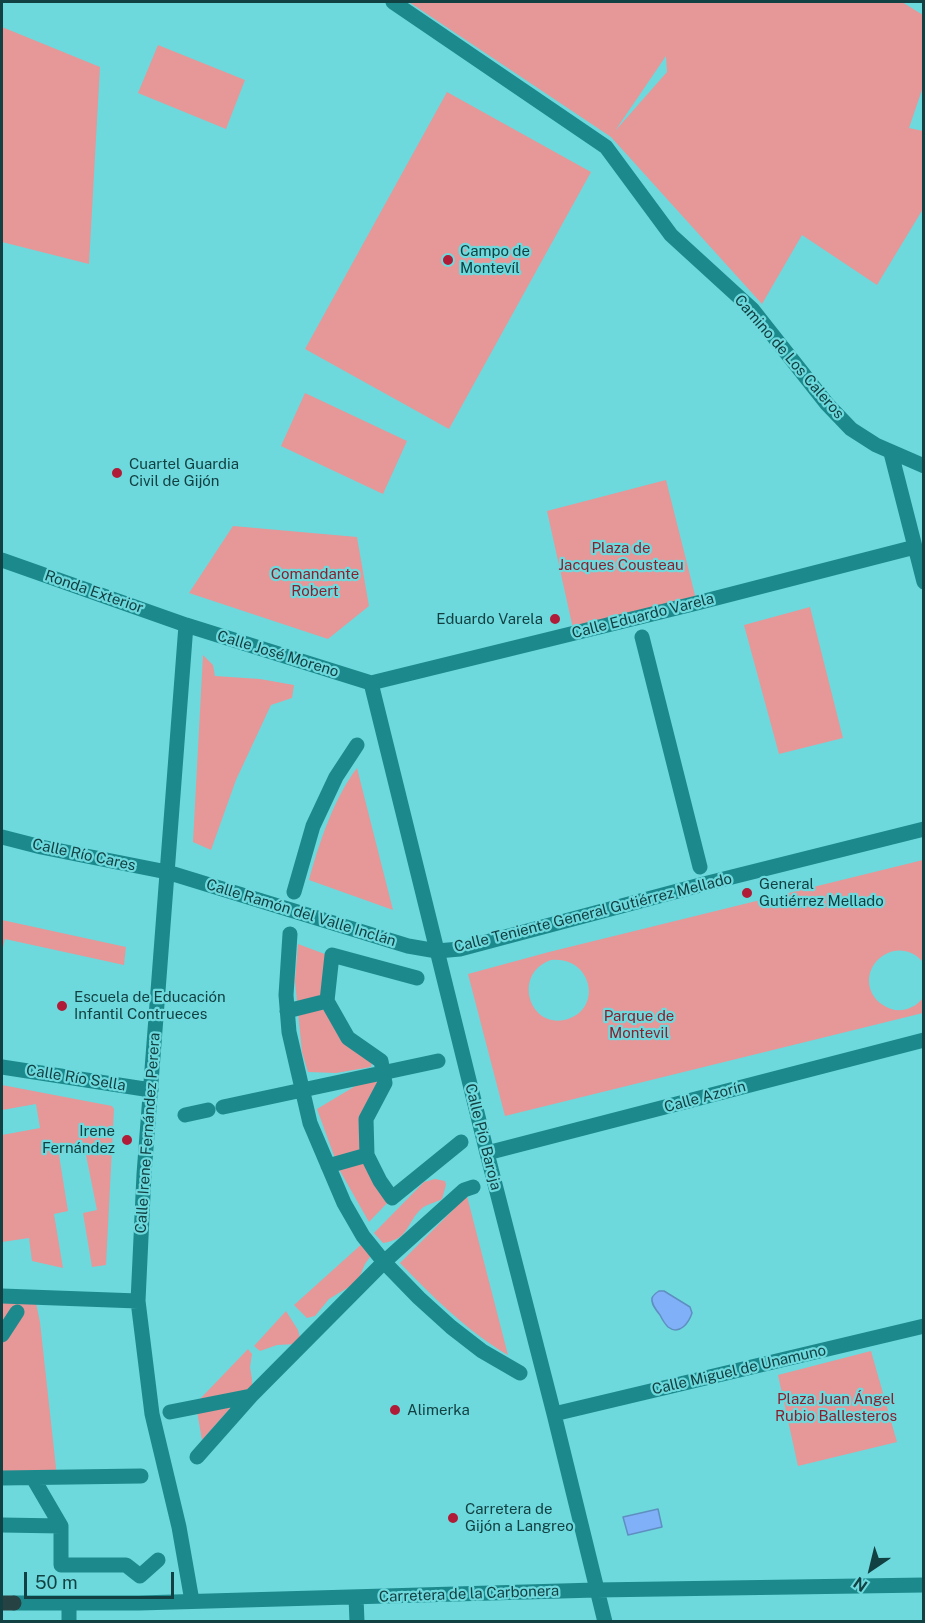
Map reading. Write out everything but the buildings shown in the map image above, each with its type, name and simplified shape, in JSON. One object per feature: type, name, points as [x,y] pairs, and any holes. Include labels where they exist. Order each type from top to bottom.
[{"type":"street","name":"Camino de Los Caleros","points":[[393,2],[606,147],[671,235],[752,309],[827,404],[851,429],[891,453],[924,466]]},
{"type":"street","points":[[891,453],[924,582]]},
{"type":"street","name":"Calle Eduardo Varela","points":[[371,683],[915,547]]},
{"type":"street","name":"Ronda Exterior","points":[[2,560],[186,625]]},
{"type":"street","name":"Calle José Moreno","points":[[186,625],[371,683]]},
{"type":"street","name":"Calle Irene Fernández Perera","points":[[186,625],[144,1174],[138,1301],[152,1414],[179,1527],[192,1601]]},
{"type":"street","points":[[642,637],[700,867]]},
{"type":"street","name":"Calle Pío Baroja","points":[[371,683],[605,1622]]},
{"type":"street","points":[[294,892],[313,826],[336,777],[357,745]]},
{"type":"street","name":"Calle Teniente General Gutiérrez Mellado","points":[[437,951],[460,950],[704,884],[924,829]]},
{"type":"street","name":"Calle Río Cares","points":[[2,837],[167,872]]},
{"type":"street","name":"Calle Ramón del Valle Inclán","points":[[167,872],[408,946],[437,951]]},
{"type":"street","points":[[290,934],[287,962],[289,1032],[310,1123],[344,1203],[358,1228],[384,1262],[451,1327],[482,1352],[520,1373]]},
{"type":"street","points":[[417,978],[332,956],[327,1001],[348,1038],[381,1061],[385,1083],[366,1119],[367,1155],[380,1181],[393,1198],[461,1142]]},
{"type":"street","points":[[287,1011],[327,1001]]},
{"type":"street","name":"Calle Azorín","points":[[487,1153],[924,1040]]},
{"type":"street","points":[[223,1107],[438,1061]]},
{"type":"street","name":"Calle Río Sella","points":[[2,1067],[151,1090]]},
{"type":"street","points":[[185,1116],[208,1110]]},
{"type":"street","points":[[328,1166],[367,1155]]},
{"type":"street","points":[[197,1457],[251,1396],[384,1262],[464,1190],[473,1188]]},
{"type":"street","points":[[2,1296],[138,1301]]},
{"type":"street","points":[[2,1335],[18,1312]]},
{"type":"street","name":"Calle Miguel de Unamuno","points":[[554,1414],[924,1326]]},
{"type":"street","points":[[170,1412],[251,1396]]},
{"type":"street","points":[[2,1478],[141,1476]]},
{"type":"street","points":[[33,1478],[61,1526],[61,1565],[126,1565],[140,1576],[158,1560]]},
{"type":"street","points":[[2,1525],[61,1526]]},
{"type":"street","name":"Carretera de la Carbonera","points":[[5,1604],[924,1585]]},
{"type":"street","points":[[356,1597],[357,1622]]},
{"type":"street","points":[[69,1603],[69,1622]]},
{"type":"green space","points":[[409,2],[902,2],[923,15],[923,87],[909,128],[923,131],[923,209],[877,285],[802,235],[762,304],[611,137]],"holes":[[[666,56],[667,72],[615,131]]]},
{"type":"green space","points":[[2,27],[100,67],[89,264],[2,242]]},
{"type":"green space","points":[[158,45],[245,80],[226,129],[138,93]]},
{"type":"green space","name":"Campo de Montevíl","points":[[447,92],[591,172],[449,429],[305,349]]},
{"type":"green space","points":[[305,393],[407,441],[383,494],[281,446]]},
{"type":"green space","name":"Plaza de Jacques Cousteau","points":[[666,480],[697,603],[574,633],[547,511]]},
{"type":"green space","name":"Comandante Robert","points":[[233,526],[357,537],[369,606],[328,639],[189,593]]},
{"type":"green space","points":[[810,607],[843,738],[779,754],[744,625]]},
{"type":"green space","points":[[203,655],[213,665],[215,676],[260,679],[294,685],[292,698],[271,705],[236,780],[211,850],[193,842]]},
{"type":"green space","points":[[357,768],[393,910],[309,880],[334,807]]},
{"type":"green space","name":"Parque de Montevil","points":[[923,860],[923,962],[913,954],[901,951],[891,952],[881,957],[874,965],[870,975],[870,986],[875,998],[881,1004],[895,1010],[910,1008],[923,998],[923,1013],[505,1116],[468,974]],"holes":[[[551,960],[565,961],[576,966],[584,974],[589,994],[586,1005],[579,1013],[568,1019],[555,1020],[544,1017],[535,1009],[530,999],[529,988],[531,977],[539,967]]]},
{"type":"green space","points":[[2,920],[126,947],[124,965],[5,939],[2,952]]},
{"type":"green space","points":[[298,944],[330,956],[325,998],[372,1061],[371,1067],[336,1073],[308,1072],[302,1052],[295,981]]},
{"type":"green space","points":[[372,1076],[378,1078],[363,1150],[336,1161],[317,1109]]},
{"type":"green space","points":[[2,1085],[112,1106],[114,1109],[106,1265],[92,1267],[83,1213],[97,1210],[85,1150],[59,1155],[68,1211],[54,1214],[63,1268],[32,1261],[29,1238],[2,1242],[2,1135],[40,1128],[36,1104],[2,1110]]},
{"type":"green space","points":[[370,1160],[392,1198],[369,1222],[339,1169]]},
{"type":"green space","points":[[435,1179],[445,1181],[442,1199],[420,1210],[406,1231],[398,1238],[383,1243],[374,1233],[424,1182]]},
{"type":"green space","points":[[467,1196],[508,1355],[493,1346],[438,1301],[400,1263]]},
{"type":"green space","points":[[364,1242],[372,1254],[359,1278],[329,1299],[315,1316],[307,1318],[294,1305]]},
{"type":"green space","points":[[2,1296],[35,1298],[40,1322],[57,1477],[2,1478]]},
{"type":"green space","points":[[286,1311],[298,1330],[300,1338],[296,1344],[277,1345],[260,1351],[254,1346]]},
{"type":"green space","points":[[248,1349],[252,1354],[250,1367],[252,1386],[248,1391],[199,1400]]},
{"type":"green space","name":"Plaza Juan Ángel Rubio Ballesteros","points":[[871,1351],[897,1442],[798,1466],[778,1375]]},
{"type":"green space","points":[[234,1404],[202,1440],[197,1411]]},
{"type":"water","points":[[659,1291],[664,1291],[690,1307],[691,1317],[680,1329],[668,1327],[654,1307],[652,1298]]},
{"type":"water","points":[[658,1509],[662,1527],[628,1535],[623,1517]]},
{"type":"place","name":"Campo de Montevíl","points":[[448,260]]},
{"type":"place","name":"Cuartel Guardia Civil de Gijón","points":[[117,473]]},
{"type":"place","name":"Eduardo Varela","points":[[555,619]]},
{"type":"place","name":"General Gutiérrez Mellado","points":[[747,893]]},
{"type":"place","name":"Escuela de Educación Infantil Contrueces","points":[[62,1006]]},
{"type":"place","name":"Irene Fernández","points":[[127,1140]]},
{"type":"place","name":"Alimerka","points":[[395,1410]]},
{"type":"place","name":"Carretera de Gijón a Langreo","points":[[453,1518]]}]
